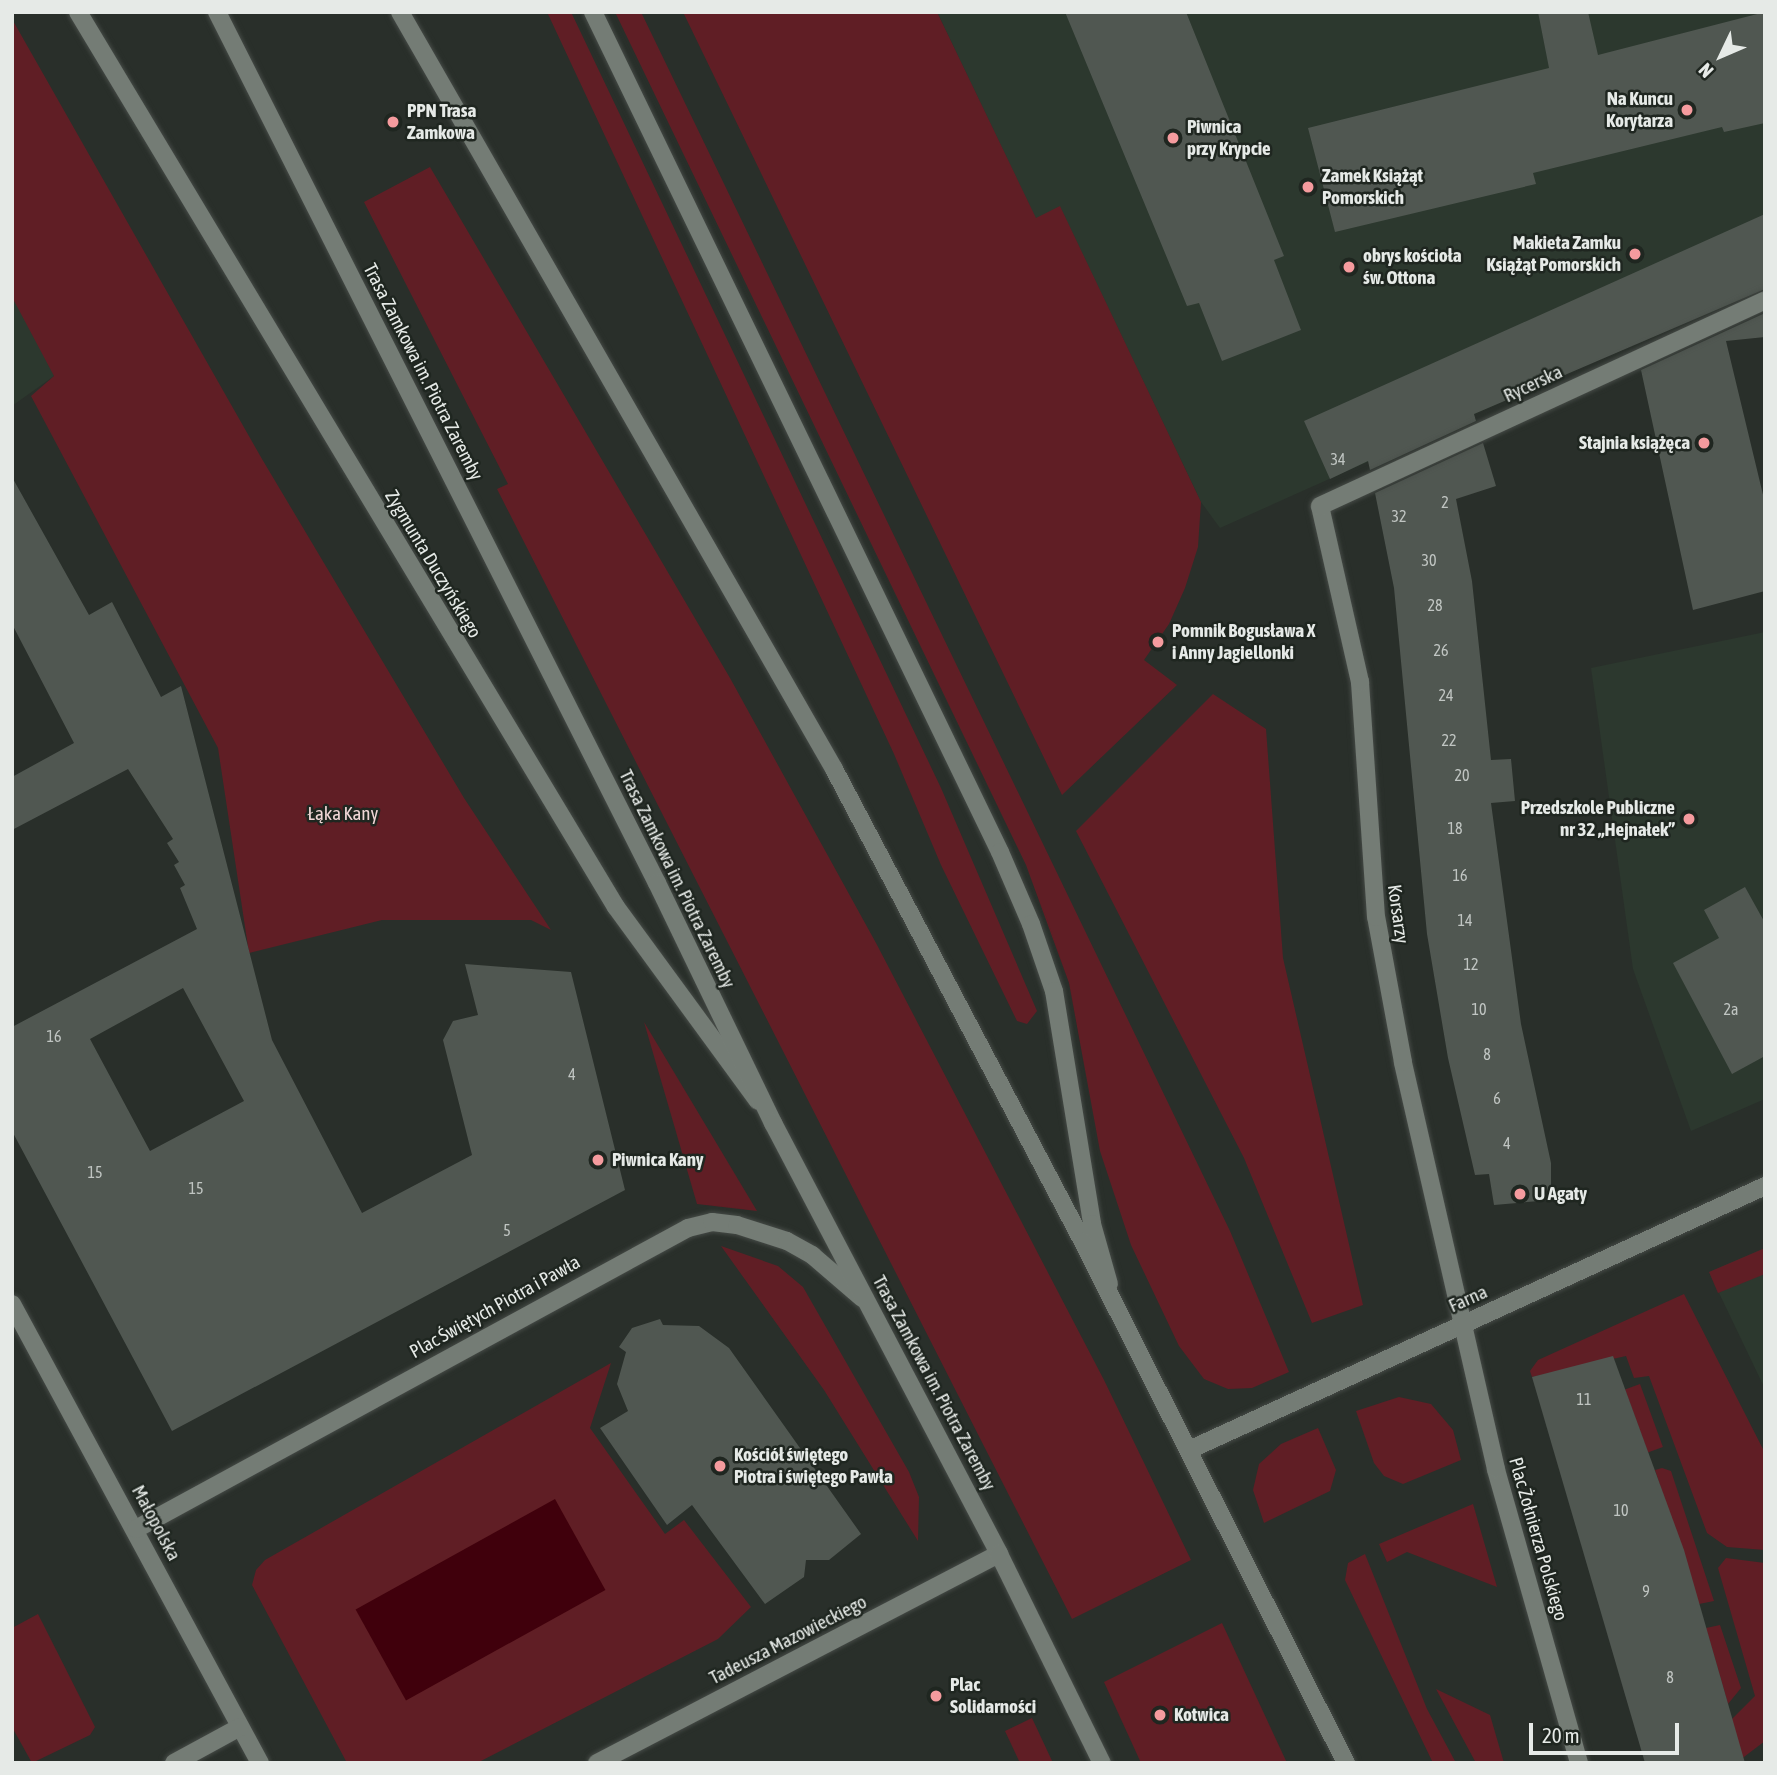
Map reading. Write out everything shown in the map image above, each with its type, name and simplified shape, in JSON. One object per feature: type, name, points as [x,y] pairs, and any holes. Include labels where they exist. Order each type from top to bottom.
[{"type":"street","name":"Zygmunta Duczyńskiego","points":[[78,12],[621,915],[773,1123]]},
{"type":"street","name":"Trasa Zamkowa im. Piotra Zaremby","points":[[217,12],[466,503],[773,1123],[999,1554],[1102,1763]]},
{"type":"street","points":[[400,12],[834,769],[1189,1450],[1346,1763]]},
{"type":"street","points":[[593,12],[1000,852],[1031,925],[1054,991],[1092,1224],[1117,1311]]},
{"type":"street","name":"Rycerska","points":[[1320,506],[1765,300]]},
{"type":"street","name":"Korsarzy","points":[[1320,506],[1360,682],[1370,860],[1386,976],[1461,1324]]},
{"type":"street","name":"Farna","points":[[1189,1450],[1765,1186]]},
{"type":"street","name":"Plac Świętych Piotra i Pawła","points":[[136,1529],[688,1228],[712,1222],[737,1225],[787,1241],[835,1272],[873,1310]]},
{"type":"street","name":"Małopolska","points":[[12,1304],[136,1529],[260,1763]]},
{"type":"street","name":"Plac Żołnierza Polskiego","points":[[1461,1324],[1579,1763]]},
{"type":"street","name":"Tadeusza Mazowieckiego","points":[[597,1763],[999,1554]]},
{"type":"street","points":[[174,1763],[240,1727]]},
{"type":"shaded area","points":[[937,12],[1765,12],[1765,284],[1220,528],[1201,502],[1060,207],[1036,219]]},
{"type":"shaded area","points":[[12,212],[54,376],[12,406]]},
{"type":"shaded area","name":"Przedszkole Publiczne nr 32 „Hejnałek”","points":[[1765,632],[1765,1099],[1691,1131],[1633,969],[1591,668]]},
{"type":"shaded area","points":[[1765,1248],[1765,1389],[1709,1272]]},
{"type":"shaded area","points":[[555,1499],[605,1590],[406,1700],[356,1610]]},
{"type":"green space","points":[[547,12],[571,12],[941,788],[1037,1011],[1027,1024],[1017,1021],[941,865],[894,754]]},
{"type":"green space","points":[[615,12],[641,12],[1230,1231],[1289,1372],[1252,1388],[1228,1389],[1204,1379],[1179,1346],[1131,1245],[1100,1151],[1069,983],[1026,865]]},
{"type":"green space","points":[[683,12],[937,12],[1036,218],[1060,206],[1201,502],[1198,547],[1185,588],[1169,624],[1144,660],[1177,685],[1062,795]]},
{"type":"green space","name":"Łąka Kany","points":[[12,19],[262,459],[464,798],[551,930],[531,920],[382,920],[249,953],[218,748],[31,396],[54,376],[12,297]]},
{"type":"green space","points":[[430,167],[730,678],[876,943],[1104,1380],[1191,1560],[1072,1619],[497,489],[508,484],[364,202]]},
{"type":"green space","points":[[1213,694],[1266,729],[1283,958],[1363,1305],[1312,1323],[1244,1158],[1076,831]]},
{"type":"green space","points":[[644,1022],[757,1211],[697,1204]]},
{"type":"green space","points":[[721,1246],[778,1266],[803,1287],[909,1472],[919,1497],[918,1541],[824,1390]]},
{"type":"green space","points":[[1765,1248],[1765,1274],[1718,1293],[1709,1272]]},
{"type":"green space","points":[[1684,1294],[1765,1453],[1765,1550],[1727,1547],[1707,1533],[1649,1376],[1634,1378],[1626,1356],[1532,1377],[1530,1371],[1538,1360]]},
{"type":"green space","points":[[611,1363],[590,1428],[665,1534],[684,1520],[751,1607],[718,1639],[477,1763],[347,1763],[252,1585],[256,1570],[265,1560]]},
{"type":"green space","points":[[1640,1384],[1663,1447],[1648,1452],[1625,1389]]},
{"type":"green space","points":[[1399,1397],[1431,1404],[1453,1430],[1461,1460],[1403,1484],[1384,1476],[1374,1463],[1356,1411]]},
{"type":"green space","points":[[1318,1428],[1336,1470],[1330,1491],[1264,1523],[1253,1490],[1259,1464],[1281,1444]]},
{"type":"green space","points":[[1662,1468],[1671,1471],[1714,1601],[1699,1604],[1655,1470]]},
{"type":"green space","points":[[1473,1504],[1497,1587],[1407,1552],[1387,1562],[1379,1544]]},
{"type":"green space","points":[[1365,1554],[1427,1709],[1456,1763],[1433,1763],[1345,1580],[1348,1563]]},
{"type":"green space","points":[[1726,1558],[1765,1563],[1765,1741],[1736,1763],[1724,1727],[1755,1696],[1718,1568]]},
{"type":"green space","points":[[38,1614],[95,1727],[90,1735],[32,1763],[12,1727],[12,1628]]},
{"type":"green space","points":[[1222,1623],[1287,1763],[1141,1763],[1104,1682]]},
{"type":"green space","points":[[1720,1625],[1741,1688],[1728,1704],[1706,1628]]},
{"type":"green space","points":[[1436,1689],[1490,1715],[1504,1763],[1476,1763]]},
{"type":"green space","points":[[1032,1718],[1053,1763],[1020,1763],[1005,1731]]},
{"type":"building","points":[[1065,12],[1186,12],[1284,256],[1274,260],[1301,330],[1222,361],[1199,303],[1187,306]]},
{"type":"building","points":[[1538,12],[1588,12],[1598,55],[1765,12],[1765,123],[1724,132],[1722,127],[1533,173],[1536,184],[1335,232],[1308,128],[1549,68]]},
{"type":"building","points":[[1765,214],[1765,289],[1474,414],[1476,421],[1370,470],[1368,461],[1330,479],[1304,421]]},
{"type":"building","name":"Stajnia książęca","points":[[1765,313],[1765,337],[1726,341],[1765,503],[1765,591],[1693,610],[1641,370]]},
{"type":"building","points":[[1483,443],[1496,486],[1456,499],[1472,581],[1491,760],[1511,759],[1515,801],[1491,803],[1521,1024],[1551,1163],[1551,1200],[1494,1205],[1489,1174],[1475,1175],[1448,1058],[1427,934],[1394,588],[1375,493]]},
{"type":"building","points":[[12,477],[89,615],[112,602],[161,697],[181,686],[272,1040],[362,1213],[472,1155],[443,1040],[453,1021],[478,1015],[465,964],[571,972],[625,1190],[172,1431],[12,1131],[12,1027],[197,929],[180,888],[185,885],[174,865],[179,862],[167,843],[173,839],[128,769],[12,830],[12,777],[74,743],[12,624]],"holes":[[[183,988],[244,1101],[150,1151],[90,1039]]]},
{"type":"building","points":[[1745,887],[1765,923],[1765,1056],[1732,1074],[1673,963],[1719,938],[1704,910]]},
{"type":"building","name":"Kościół świętego Piotra i świętego Pawła","points":[[660,1319],[663,1325],[699,1326],[729,1348],[861,1534],[829,1560],[806,1560],[804,1577],[765,1604],[692,1505],[667,1525],[600,1428],[628,1411],[617,1384],[626,1352],[619,1347],[632,1328]]},
{"type":"building","points":[[1613,1356],[1684,1550],[1745,1763],[1645,1763],[1532,1377]]},
{"type":"place","name":"Na Kuncu Korytarza","points":[[1687,110]]},
{"type":"place","name":"PPN Trasa Zamkowa","points":[[393,122]]},
{"type":"place","name":"Piwnica przy Krypcie","points":[[1173,138]]},
{"type":"place","name":"Zamek Książąt Pomorskich","points":[[1308,187]]},
{"type":"place","name":"Makieta Zamku Książąt Pomorskich","points":[[1635,254]]},
{"type":"place","name":"obrys kościoła św. Ottona","points":[[1349,267]]},
{"type":"place","name":"Stajnia książęca","points":[[1704,443]]},
{"type":"place","name":"Pomnik Bogusława X i Anny Jagiellonki","points":[[1158,642]]},
{"type":"place","name":"Przedszkole Publiczne nr 32 „Hejnałek”","points":[[1689,819]]},
{"type":"place","name":"Piwnica Kany","points":[[598,1160]]},
{"type":"place","name":"U Agaty","points":[[1520,1194]]},
{"type":"place","name":"Kościół świętego Piotra i świętego Pawła","points":[[720,1466]]},
{"type":"place","name":"Plac Solidarności","points":[[936,1696]]},
{"type":"place","name":"Kotwica","points":[[1160,1715]]}]
